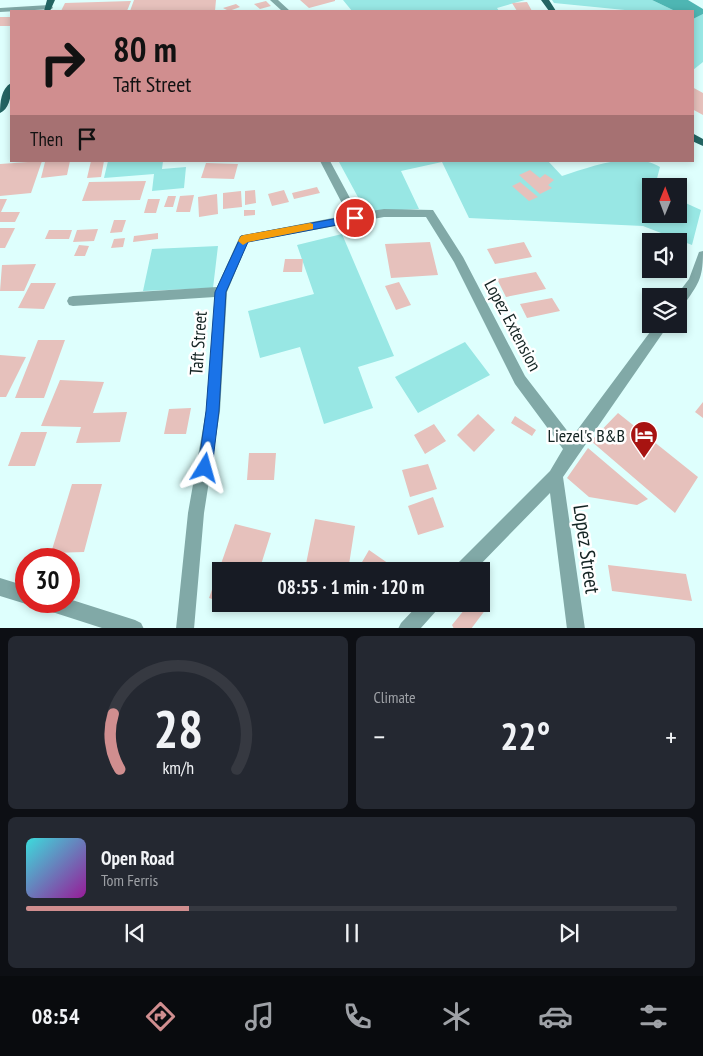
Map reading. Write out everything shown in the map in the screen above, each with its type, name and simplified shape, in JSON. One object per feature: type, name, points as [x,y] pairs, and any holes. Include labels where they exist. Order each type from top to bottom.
[{"type":"main road","points":[[0,110],[10,88]]},
{"type":"street","points":[[274,0],[285,10]]},
{"type":"street","points":[[0,10],[49,6]]},
{"type":"street","points":[[327,162],[355,218]]},
{"type":"street","name":"Lopez Extension","points":[[355,218],[384,213],[429,213],[459,260],[520,380],[572,449]]},
{"type":"street","name":"Taft Street","points":[[185,628],[196,513],[213,411],[220,292],[244,239],[355,218]]},
{"type":"street","points":[[687,291],[694,281],[703,255]]},
{"type":"street","points":[[72,301],[220,292]]},
{"type":"street","points":[[471,562],[555,476],[572,449],[656,333]]},
{"type":"street","name":"Lopez Street","points":[[555,476],[576,628]]},
{"type":"street","points":[[0,587],[15,592]]},
{"type":"street","points":[[80,611],[135,628]]},
{"type":"street","points":[[407,628],[423,612]]},
{"type":"shaded area","points":[[343,0],[525,0],[497,8],[498,10],[351,10]]},
{"type":"shaded area","points":[[552,0],[652,0],[673,10],[625,10],[554,3]]},
{"type":"shaded area","points":[[652,0],[688,0],[703,9],[703,14],[694,18],[694,10],[673,10]]},
{"type":"shaded area","points":[[703,14],[703,62],[694,69],[694,18]]},
{"type":"shaded area","points":[[108,162],[163,162],[162,169],[186,167],[184,188],[152,191],[154,174],[104,178]]},
{"type":"shaded area","points":[[339,162],[442,162],[401,171],[419,209],[366,212]]},
{"type":"shaded area","points":[[442,162],[549,162],[562,176],[611,162],[649,162],[660,167],[657,178],[642,178],[642,223],[687,223],[688,204],[701,210],[692,245],[687,243],[687,233],[661,233],[643,226],[469,218]]},
{"type":"shaded area","points":[[342,234],[394,356],[358,367],[373,408],[324,424],[300,347],[260,358],[248,311],[314,294],[297,245]]},
{"type":"shaded area","points":[[218,246],[213,288],[143,291],[152,249]]},
{"type":"shaded area","points":[[465,342],[490,375],[418,413],[395,377]]},
{"type":"building","points":[[134,0],[216,0],[215,10],[130,10]]},
{"type":"building","points":[[300,0],[335,0],[335,1],[309,8]]},
{"type":"building","points":[[131,1],[127,10],[62,10],[65,3]]},
{"type":"building","points":[[266,1],[271,6],[260,9],[254,4]]},
{"type":"building","points":[[527,2],[531,10],[516,10],[512,3]]},
{"type":"building","points":[[236,4],[240,7],[232,10],[223,8]]},
{"type":"building","points":[[0,17],[10,17],[10,26],[0,26]]},
{"type":"building","points":[[694,88],[703,93],[703,115],[694,110]]},
{"type":"building","points":[[42,162],[31,193],[0,196],[0,164]]},
{"type":"building","points":[[45,162],[70,162],[67,175],[41,178]]},
{"type":"building","points":[[91,162],[104,162],[101,177],[87,178]]},
{"type":"building","points":[[206,163],[238,164],[234,179],[201,178]]},
{"type":"building","points":[[530,170],[540,178],[545,174],[554,180],[548,185],[552,188],[540,194],[519,175]]},
{"type":"building","points":[[146,181],[140,200],[82,201],[89,182]]},
{"type":"building","points":[[520,182],[538,197],[529,201],[512,186]]},
{"type":"building","points":[[317,187],[320,193],[294,199],[292,193]]},
{"type":"building","points":[[255,190],[256,203],[245,205],[245,191]]},
{"type":"building","points":[[284,190],[289,202],[272,206],[268,194]]},
{"type":"building","points":[[241,191],[242,207],[223,209],[223,193]]},
{"type":"building","points":[[217,194],[218,214],[199,217],[198,197]]},
{"type":"building","points":[[194,195],[190,212],[176,212],[180,196]]},
{"type":"building","points":[[168,196],[176,196],[173,207],[164,207]]},
{"type":"building","points":[[0,199],[7,199],[1,212],[20,212],[15,222],[0,222]]},
{"type":"building","points":[[148,199],[160,199],[156,213],[144,213]]},
{"type":"building","points":[[244,210],[255,210],[255,215],[244,216]]},
{"type":"building","points":[[114,220],[126,220],[122,232],[110,233]]},
{"type":"building","points":[[0,228],[15,228],[5,248],[0,248]]},
{"type":"building","points":[[98,229],[94,241],[73,242],[77,230]]},
{"type":"building","points":[[49,230],[72,230],[69,239],[45,239]]},
{"type":"building","points":[[158,233],[158,239],[133,242],[134,236]]},
{"type":"building","points":[[125,238],[123,247],[111,248],[114,239]]},
{"type":"building","points":[[430,242],[438,275],[391,278],[385,244]]},
{"type":"building","points":[[524,242],[532,257],[495,264],[487,249]]},
{"type":"building","points":[[79,245],[89,246],[85,256],[74,256]]},
{"type":"building","points":[[285,259],[303,259],[302,272],[283,272]]},
{"type":"building","points":[[36,264],[24,291],[0,291],[2,265]]},
{"type":"building","points":[[536,272],[546,289],[506,297],[497,279]]},
{"type":"building","points":[[399,282],[411,305],[396,310],[385,286]]},
{"type":"building","points":[[31,283],[56,283],[44,309],[18,308]]},
{"type":"building","points":[[552,298],[560,311],[527,318],[520,304]]},
{"type":"building","points":[[38,340],[65,340],[44,398],[15,398]]},
{"type":"building","points":[[0,355],[26,357],[6,397],[0,397]]},
{"type":"building","points":[[60,380],[104,382],[93,413],[127,412],[120,442],[76,443],[81,427],[41,426]]},
{"type":"building","points":[[703,402],[703,418],[695,412]]},
{"type":"building","points":[[191,408],[186,434],[164,434],[169,409]]},
{"type":"building","name":"Liezel's B&B","points":[[618,413],[698,477],[675,513],[591,441]]},
{"type":"building","points":[[478,414],[495,430],[474,452],[457,435]]},
{"type":"building","points":[[515,416],[536,430],[532,436],[511,423]]},
{"type":"building","points":[[434,424],[446,441],[425,454],[414,435]]},
{"type":"building","points":[[21,432],[47,432],[35,466],[8,466]]},
{"type":"building","points":[[588,448],[648,499],[637,505],[589,497],[567,478]]},
{"type":"building","points":[[249,453],[276,453],[274,480],[247,480]]},
{"type":"building","points":[[428,464],[437,489],[410,497],[402,470]]},
{"type":"building","points":[[72,484],[102,484],[84,552],[80,552],[80,548],[53,548]]},
{"type":"building","points":[[433,497],[444,527],[418,535],[408,506]]},
{"type":"building","points":[[315,519],[355,526],[349,562],[306,562]]},
{"type":"building","points":[[235,524],[271,533],[262,562],[222,562]]},
{"type":"building","points":[[369,550],[386,562],[362,562]]},
{"type":"building","points":[[608,565],[686,574],[692,601],[612,591]]},
{"type":"building","points":[[463,612],[484,612],[472,628],[454,628],[452,625]]},
{"type":"slow traffic","points":[[243,241],[244,239],[310,227]]},
{"type":"place","name":"Liezel's B&B","points":[[644,459]]},
{"type":"route","points":[[205,468],[213,411],[220,292],[244,239],[355,218]]}]
